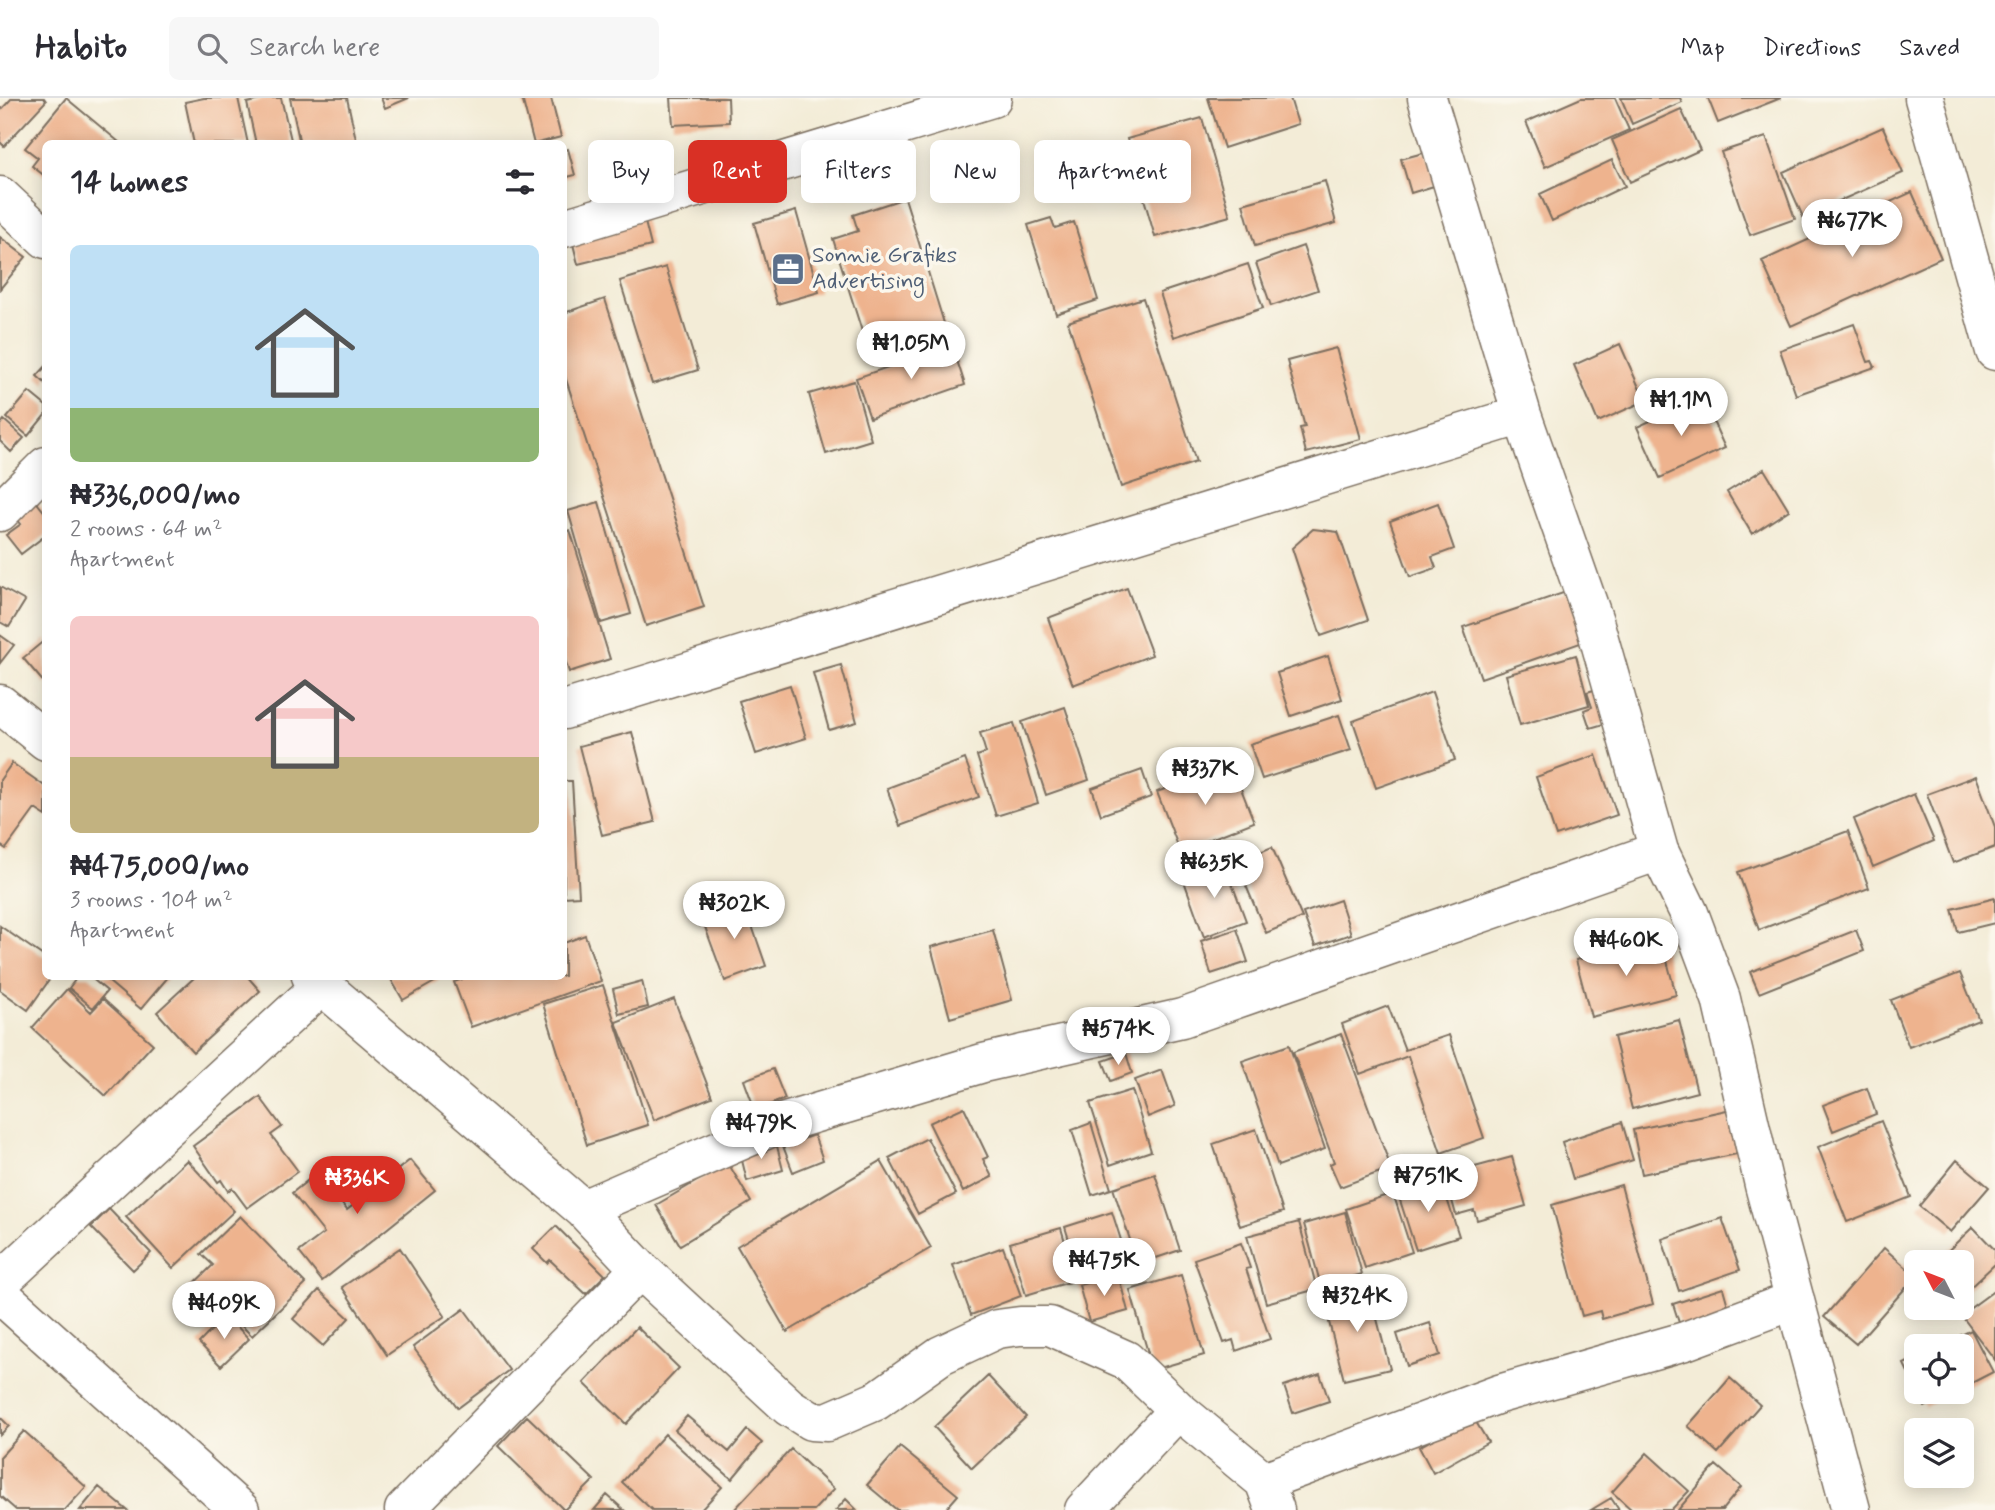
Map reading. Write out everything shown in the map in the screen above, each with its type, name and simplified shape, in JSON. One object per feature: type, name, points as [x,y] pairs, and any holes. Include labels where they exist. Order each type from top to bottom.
[{"type":"street","points":[[567,227],[992,98]]},
{"type":"street","points":[[1427,98],[1522,415],[1594,621],[1660,851],[1689,913],[1721,999],[1764,1185],[1851,1510]]},
{"type":"street","points":[[1924,98],[1995,351]]},
{"type":"street","points":[[0,196],[42,235]]},
{"type":"street","points":[[567,709],[1522,415]]},
{"type":"street","points":[[0,512],[42,470]]},
{"type":"street","points":[[0,704],[42,738]]},
{"type":"street","points":[[583,1209],[779,1124],[983,1063],[1182,1018],[1660,851]]},
{"type":"street","points":[[0,1282],[316,981],[583,1209],[640,1269],[789,1408],[811,1421],[827,1422],[867,1406],[941,1355],[997,1329],[1050,1326],[1126,1360],[1270,1496],[1499,1394],[1685,1341],[1795,1300]]},
{"type":"street","points":[[404,1510],[640,1269]]},
{"type":"street","points":[[0,1294],[240,1510]]},
{"type":"street","points":[[1084,1510],[1178,1410]]},
{"type":"building","points":[[12,98],[44,98],[46,101],[4,146],[0,142],[0,111]]},
{"type":"building","points":[[66,98],[117,140],[42,140],[42,174],[32,166],[38,158],[25,148]]},
{"type":"building","points":[[204,98],[238,98],[247,140],[193,140],[185,102]]},
{"type":"building","points":[[281,98],[291,140],[255,140],[247,103]]},
{"type":"building","points":[[290,98],[347,98],[356,140],[299,140]]},
{"type":"building","points":[[381,98],[409,98],[385,108]]},
{"type":"building","points":[[522,98],[551,98],[561,137],[533,140]]},
{"type":"building","points":[[671,98],[728,98],[729,122],[673,125]]},
{"type":"building","points":[[1208,98],[1290,98],[1298,124],[1224,148]]},
{"type":"building","points":[[1581,98],[1615,98],[1629,130],[1545,167],[1526,122]]},
{"type":"building","points":[[1621,98],[1680,98],[1682,102],[1632,124]]},
{"type":"building","points":[[1708,98],[1781,98],[1718,123]]},
{"type":"building","points":[[1681,109],[1700,150],[1630,182],[1612,140]]},
{"type":"building","points":[[1202,118],[1230,216],[1155,237],[1145,203],[1191,203],[1191,140],[1127,139]]},
{"type":"building","points":[[1883,127],[1903,173],[1803,217],[1783,172]]},
{"type":"building","points":[[1766,137],[1795,219],[1750,235],[1721,152]]},
{"type":"building","points":[[567,149],[575,175],[567,177]]},
{"type":"building","points":[[1427,152],[1437,185],[1411,193],[1401,159]]},
{"type":"building","points":[[1612,160],[1625,186],[1552,221],[1540,194]]},
{"type":"building","points":[[1325,181],[1336,223],[1255,246],[1243,204]]},
{"type":"building","points":[[1912,192],[1941,258],[1791,326],[1762,261]]},
{"type":"building","points":[[890,203],[907,203],[948,336],[871,360],[833,239],[858,231],[853,215]]},
{"type":"building","points":[[796,211],[819,292],[777,304],[754,223]]},
{"type":"building","points":[[644,218],[651,246],[578,264],[571,236]]},
{"type":"building","points":[[1051,218],[1055,228],[1074,222],[1098,300],[1056,314],[1028,225]]},
{"type":"building","points":[[0,237],[26,257],[0,289]]},
{"type":"building","points":[[1303,246],[1318,290],[1271,306],[1256,263]]},
{"type":"building","points":[[1248,264],[1263,308],[1174,337],[1160,293]]},
{"type":"building","points":[[666,267],[698,370],[652,384],[620,281]]},
{"type":"building","points":[[1143,298],[1196,462],[1121,487],[1068,322]]},
{"type":"building","points":[[605,299],[704,607],[646,626],[567,382],[567,312]]},
{"type":"building","points":[[1854,324],[1868,362],[1872,361],[1875,367],[1796,395],[1780,350]]},
{"type":"building","points":[[1620,344],[1645,401],[1598,422],[1574,365]]},
{"type":"building","points":[[952,345],[965,385],[870,418],[856,378]]},
{"type":"building","points":[[1336,348],[1361,439],[1306,453],[1300,428],[1305,427],[1287,361]]},
{"type":"building","points":[[854,381],[871,440],[826,454],[809,394]]},
{"type":"building","points":[[29,392],[42,403],[42,419],[28,436],[7,418]]},
{"type":"building","points":[[1702,397],[1725,448],[1660,478],[1637,427]]},
{"type":"building","points":[[4,420],[24,438],[11,452],[0,441],[0,425]]},
{"type":"building","points":[[1764,469],[1789,510],[1752,534],[1727,492]]},
{"type":"building","points":[[34,499],[42,509],[42,538],[21,554],[6,535],[21,524],[13,514]]},
{"type":"building","points":[[599,502],[631,614],[601,623],[568,511]]},
{"type":"building","points":[[1438,503],[1454,549],[1432,557],[1436,568],[1410,577],[1390,521]]},
{"type":"building","points":[[1313,529],[1338,532],[1368,620],[1321,636],[1292,548]]},
{"type":"building","points":[[570,530],[610,659],[569,672],[567,666],[567,531]]},
{"type":"building","points":[[0,587],[25,601],[9,627],[0,622]]},
{"type":"building","points":[[1127,588],[1152,655],[1073,685],[1048,618]]},
{"type":"building","points":[[1569,591],[1586,641],[1481,678],[1463,627]]},
{"type":"building","points":[[0,635],[14,645],[0,663]]},
{"type":"building","points":[[42,642],[42,680],[23,658]]},
{"type":"building","points":[[1576,655],[1589,705],[1520,725],[1506,675]]},
{"type":"building","points":[[1328,656],[1342,699],[1291,716],[1277,673]]},
{"type":"building","points":[[841,665],[857,722],[829,730],[813,673]]},
{"type":"building","points":[[790,685],[806,738],[756,754],[739,701]]},
{"type":"building","points":[[1611,685],[1621,719],[1590,728],[1584,710],[1592,707],[1587,692]]},
{"type":"building","points":[[1432,692],[1455,760],[1376,788],[1353,721]]},
{"type":"building","points":[[1065,707],[1089,780],[1046,795],[1022,722]]},
{"type":"building","points":[[1339,715],[1351,750],[1262,779],[1250,744]]},
{"type":"building","points":[[1014,723],[1038,803],[996,816],[977,756],[986,753],[980,733]]},
{"type":"building","points":[[632,732],[655,822],[602,835],[579,746]]},
{"type":"building","points":[[1596,755],[1617,815],[1556,836],[1536,777]]},
{"type":"building","points":[[965,759],[979,797],[900,826],[887,788]]},
{"type":"building","points":[[12,763],[42,784],[42,813],[35,809],[6,849],[0,845],[0,780]]},
{"type":"building","points":[[1231,763],[1254,822],[1180,851],[1157,792]]},
{"type":"building","points":[[1142,770],[1151,797],[1101,815],[1092,788]]},
{"type":"building","points":[[1976,776],[1995,827],[1995,847],[1953,863],[1927,794]]},
{"type":"building","points":[[567,781],[572,781],[579,896],[567,897]]},
{"type":"building","points":[[1914,794],[1934,841],[1873,867],[1854,819]]},
{"type":"building","points":[[1848,831],[1869,888],[1759,930],[1738,872]]},
{"type":"building","points":[[1272,847],[1302,918],[1266,933],[1236,862]]},
{"type":"building","points":[[1224,862],[1246,921],[1204,937],[1183,878]]},
{"type":"building","points":[[1995,898],[1995,923],[1958,932],[1952,909]]},
{"type":"building","points":[[743,900],[766,966],[725,981],[701,916]]},
{"type":"building","points":[[1340,900],[1351,934],[1315,946],[1303,913]]},
{"type":"building","points":[[0,926],[42,955],[42,980],[49,980],[28,1010],[0,990]]},
{"type":"building","points":[[1237,929],[1248,962],[1211,974],[1201,941]]},
{"type":"building","points":[[993,930],[1012,1000],[950,1018],[931,947]]},
{"type":"building","points":[[1856,930],[1864,951],[1759,993],[1750,972]]},
{"type":"building","points":[[585,935],[601,981],[471,1027],[454,982],[567,980],[567,942]]},
{"type":"building","points":[[1661,938],[1676,995],[1591,1017],[1576,960]]},
{"type":"building","points":[[1960,973],[1979,1020],[1909,1047],[1891,1000]]},
{"type":"building","points":[[75,980],[94,980],[107,991],[93,1008],[69,988]]},
{"type":"building","points":[[107,980],[166,980],[141,1009]]},
{"type":"building","points":[[192,980],[250,980],[260,991],[193,1052],[157,1012]]},
{"type":"building","points":[[391,980],[438,980],[403,1000]]},
{"type":"building","points":[[642,981],[648,1007],[619,1014],[613,989]]},
{"type":"building","points":[[603,985],[648,1125],[587,1145],[543,1004]]},
{"type":"building","points":[[67,989],[91,1012],[103,999],[153,1044],[106,1096],[32,1028]]},
{"type":"building","points":[[674,999],[712,1097],[654,1120],[616,1022]]},
{"type":"building","points":[[1388,1006],[1405,1050],[1449,1035],[1484,1138],[1441,1153],[1408,1056],[1360,1074],[1342,1024]]},
{"type":"building","points":[[1679,1020],[1697,1092],[1632,1109],[1614,1037]]},
{"type":"building","points":[[1341,1034],[1391,1168],[1340,1187],[1330,1164],[1334,1162],[1293,1052]]},
{"type":"building","points":[[1289,1045],[1325,1149],[1278,1166],[1242,1061]]},
{"type":"building","points":[[1126,1053],[1132,1073],[1111,1081],[1103,1061]]},
{"type":"building","points":[[773,1069],[785,1099],[755,1110],[744,1080]]},
{"type":"building","points":[[1162,1070],[1175,1106],[1148,1117],[1135,1080]]},
{"type":"building","points":[[1867,1088],[1876,1114],[1833,1131],[1823,1105]]},
{"type":"building","points":[[1132,1090],[1151,1151],[1110,1165],[1090,1103]]},
{"type":"building","points":[[260,1097],[282,1127],[271,1135],[298,1171],[247,1208],[232,1188],[228,1191],[221,1180],[218,1182],[193,1146]]},
{"type":"building","points":[[964,1107],[988,1157],[983,1159],[992,1177],[963,1192],[929,1123]]},
{"type":"building","points":[[1727,1110],[1737,1154],[1642,1174],[1633,1130]]},
{"type":"building","points":[[1881,1121],[1911,1197],[1847,1222],[1818,1147]]},
{"type":"building","points":[[1622,1122],[1633,1160],[1573,1179],[1562,1142]]},
{"type":"building","points":[[1091,1123],[1111,1189],[1092,1195],[1072,1130]]},
{"type":"building","points":[[1256,1129],[1283,1212],[1240,1226],[1213,1144]]},
{"type":"building","points":[[814,1135],[823,1160],[793,1172],[783,1146]]},
{"type":"building","points":[[927,1138],[956,1194],[918,1214],[889,1158]]},
{"type":"building","points":[[776,1142],[783,1170],[747,1181],[740,1152]]},
{"type":"building","points":[[1512,1157],[1526,1206],[1477,1220],[1474,1210],[1456,1215],[1445,1175]]},
{"type":"building","points":[[187,1160],[234,1211],[173,1268],[126,1217]]},
{"type":"building","points":[[410,1160],[435,1190],[322,1281],[299,1252],[324,1233],[292,1193],[317,1173],[347,1210]]},
{"type":"building","points":[[1957,1160],[1989,1187],[1950,1232],[1919,1206]]},
{"type":"building","points":[[881,1161],[931,1248],[787,1332],[737,1246]]},
{"type":"building","points":[[728,1163],[751,1202],[680,1245],[656,1205]]},
{"type":"building","points":[[1155,1174],[1180,1250],[1138,1264],[1113,1188]]},
{"type":"building","points":[[1440,1177],[1459,1236],[1416,1250],[1397,1191]]},
{"type":"building","points":[[1621,1185],[1653,1304],[1602,1319],[1600,1311],[1582,1316],[1552,1205]]},
{"type":"building","points":[[1393,1193],[1412,1252],[1365,1268],[1346,1209]]},
{"type":"building","points":[[109,1209],[151,1253],[133,1270],[91,1227]]},
{"type":"building","points":[[1112,1212],[1128,1262],[1081,1278],[1065,1227]]},
{"type":"building","points":[[1345,1212],[1362,1274],[1321,1286],[1304,1224]]},
{"type":"building","points":[[240,1216],[306,1284],[252,1336],[228,1312],[210,1329],[180,1297],[213,1265],[201,1254]]},
{"type":"building","points":[[1722,1218],[1740,1270],[1679,1291],[1662,1239]]},
{"type":"building","points":[[1299,1222],[1317,1289],[1266,1303],[1247,1236]]},
{"type":"building","points":[[556,1226],[605,1275],[586,1294],[550,1260],[547,1263],[533,1249]]},
{"type":"building","points":[[1973,1227],[1995,1250],[1995,1264],[1974,1284],[1974,1250],[1949,1250]]},
{"type":"building","points":[[1061,1228],[1076,1280],[1026,1295],[1010,1243]]},
{"type":"building","points":[[1241,1243],[1250,1268],[1246,1269],[1270,1339],[1236,1351],[1233,1340],[1224,1343],[1194,1259]]},
{"type":"building","points":[[1003,1247],[1021,1296],[971,1315],[953,1265]]},
{"type":"building","points":[[400,1248],[445,1316],[387,1355],[342,1287]]},
{"type":"building","points":[[1884,1248],[1904,1266],[1904,1290],[1856,1344],[1824,1317]]},
{"type":"building","points":[[1118,1274],[1128,1311],[1089,1322],[1079,1285]]},
{"type":"building","points":[[1181,1275],[1204,1355],[1153,1370],[1130,1290]]},
{"type":"building","points":[[1369,1288],[1390,1369],[1344,1380],[1323,1299]]},
{"type":"building","points":[[1723,1288],[1732,1320],[1683,1335],[1673,1304]]},
{"type":"building","points":[[319,1290],[349,1318],[323,1346],[293,1319]]},
{"type":"building","points":[[1995,1290],[1995,1360],[1965,1320],[1974,1320],[1974,1305]]},
{"type":"building","points":[[464,1309],[509,1370],[458,1408],[413,1347]]},
{"type":"building","points":[[226,1315],[249,1339],[221,1366],[199,1343]]},
{"type":"building","points":[[1430,1323],[1440,1355],[1407,1366],[1397,1334]]},
{"type":"building","points":[[637,1327],[679,1368],[626,1424],[584,1383]]},
{"type":"building","points":[[1974,1336],[1993,1372],[1974,1382]]},
{"type":"building","points":[[1320,1374],[1329,1401],[1293,1413],[1284,1386]]},
{"type":"building","points":[[988,1376],[1026,1417],[972,1468],[934,1427]]},
{"type":"building","points":[[1730,1378],[1760,1405],[1718,1453],[1688,1426]]},
{"type":"building","points":[[527,1416],[594,1480],[564,1510],[498,1446]]},
{"type":"building","points":[[687,1416],[729,1452],[747,1430],[762,1443],[732,1479],[675,1430]]},
{"type":"building","points":[[0,1417],[9,1426],[0,1435]]},
{"type":"building","points":[[1473,1417],[1488,1442],[1433,1473],[1419,1447]]},
{"type":"building","points":[[24,1431],[86,1487],[65,1510],[16,1510],[0,1496],[0,1457]]},
{"type":"building","points":[[665,1434],[722,1487],[701,1510],[652,1510],[622,1482]]},
{"type":"building","points":[[900,1447],[958,1495],[945,1510],[897,1510],[867,1485]]},
{"type":"building","points":[[791,1449],[834,1489],[814,1510],[734,1510]]},
{"type":"building","points":[[1647,1453],[1689,1491],[1671,1510],[1632,1510],[1612,1492]]},
{"type":"building","points":[[1716,1465],[1741,1487],[1722,1510],[1678,1510]]},
{"type":"building","points":[[99,1487],[127,1510],[80,1510]]},
{"type":"building","points":[[607,1495],[624,1510],[594,1510]]},
{"type":"building","points":[[1611,1498],[1619,1510],[1591,1510]]},
{"type":"building","points":[[846,1499],[857,1510],[836,1510]]},
{"type":"place","name":"Sonnie Grafiks Advertising","points":[[788,269]]}]
